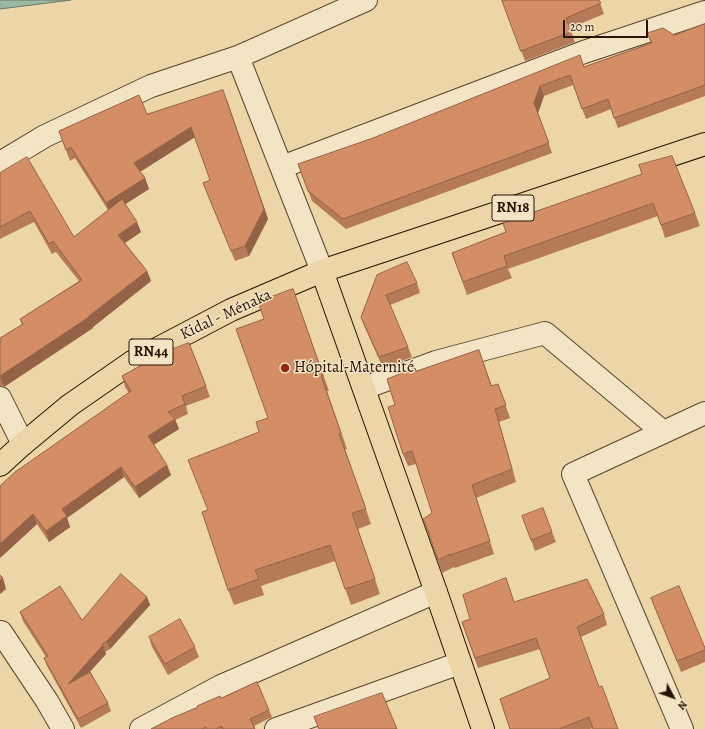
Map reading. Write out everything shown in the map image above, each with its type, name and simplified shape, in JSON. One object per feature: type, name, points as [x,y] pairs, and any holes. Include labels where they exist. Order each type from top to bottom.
[{"type":"main road","name":"RN18","points":[[322,272],[705,144]]},
{"type":"main road","points":[[322,272],[483,729]]},
{"type":"main road","name":"Kidal - Ménaka","points":[[0,466],[23,444],[70,405],[132,362],[231,310],[322,272]]},
{"type":"street","points":[[0,163],[45,136],[151,86],[238,57],[366,0]]},
{"type":"street","points":[[282,167],[584,52],[705,12]]},
{"type":"street","points":[[238,57],[322,272]]},
{"type":"street","points":[[364,388],[436,362],[545,333],[663,432]]},
{"type":"street","points":[[0,398],[23,444]]},
{"type":"street","points":[[682,729],[573,474],[705,413]]},
{"type":"street","points":[[142,729],[220,686],[436,592]]},
{"type":"street","points":[[1,632],[47,701],[63,729]]},
{"type":"street","points":[[276,729],[460,663]]},
{"type":"shaded area","points":[[0,0],[71,0],[0,9]]},
{"type":"building","points":[[502,0],[599,0],[601,3],[566,18],[571,32],[521,51]]},
{"type":"building","points":[[705,24],[705,85],[614,118],[608,99],[582,109],[570,75],[540,86],[534,103],[549,143],[343,219],[308,191],[298,164],[373,138],[580,55],[584,67],[652,43],[647,33],[663,28],[674,35]]},
{"type":"building","points":[[223,90],[264,209],[245,246],[231,251],[203,183],[210,180],[191,127],[134,163],[145,178],[106,203],[71,147],[66,150],[59,131],[139,95],[147,114]]},
{"type":"building","points":[[672,156],[695,213],[661,225],[653,203],[504,256],[507,266],[463,282],[452,253],[506,232],[503,223],[642,174],[639,165]]},
{"type":"building","points":[[27,157],[74,237],[122,199],[137,222],[118,235],[147,271],[89,317],[0,376],[0,338],[23,324],[20,319],[82,280],[53,241],[49,244],[30,211],[0,227],[0,173]]},
{"type":"building","points":[[407,262],[417,283],[386,295],[408,347],[379,357],[361,317],[377,275]]},
{"type":"building","points":[[293,289],[323,375],[321,376],[341,433],[339,434],[366,509],[352,513],[375,579],[345,589],[330,545],[255,570],[259,579],[228,590],[202,512],[208,510],[188,460],[259,432],[256,422],[268,418],[236,329],[264,319],[258,302]]},
{"type":"building","points":[[189,343],[206,386],[182,396],[185,404],[168,412],[175,419],[148,436],[167,465],[135,487],[121,467],[62,509],[67,516],[46,531],[33,514],[0,544],[0,486],[15,472],[131,391],[122,376],[165,352]]},
{"type":"building","points":[[479,350],[491,386],[498,384],[506,405],[495,409],[512,469],[472,485],[490,541],[450,554],[438,560],[423,519],[432,513],[412,451],[403,454],[388,407],[395,405],[387,379],[415,368],[416,371]]},
{"type":"building","points":[[543,508],[552,532],[531,540],[522,516]]},
{"type":"building","points":[[121,574],[147,597],[107,641],[102,644],[103,645],[68,684],[90,672],[108,703],[78,719],[44,658],[48,656],[20,612],[60,586],[82,620]]},
{"type":"building","points":[[506,578],[514,602],[587,579],[604,614],[577,627],[599,687],[602,686],[618,729],[593,729],[589,717],[559,729],[510,729],[500,699],[550,678],[536,638],[475,658],[462,622],[470,619],[463,595]]},
{"type":"building","points":[[679,586],[705,650],[677,661],[651,598]]},
{"type":"building","points":[[180,619],[195,647],[165,664],[149,637]]},
{"type":"building","points":[[257,682],[269,710],[250,719],[255,729],[223,729],[222,726],[216,729],[207,729],[206,727],[202,729],[151,729],[198,707],[197,706],[220,696],[221,698]]},
{"type":"building","points":[[382,693],[397,729],[319,729],[314,717]]},
{"type":"place","name":"Hópital-Maternité","points":[[285,368]]}]
